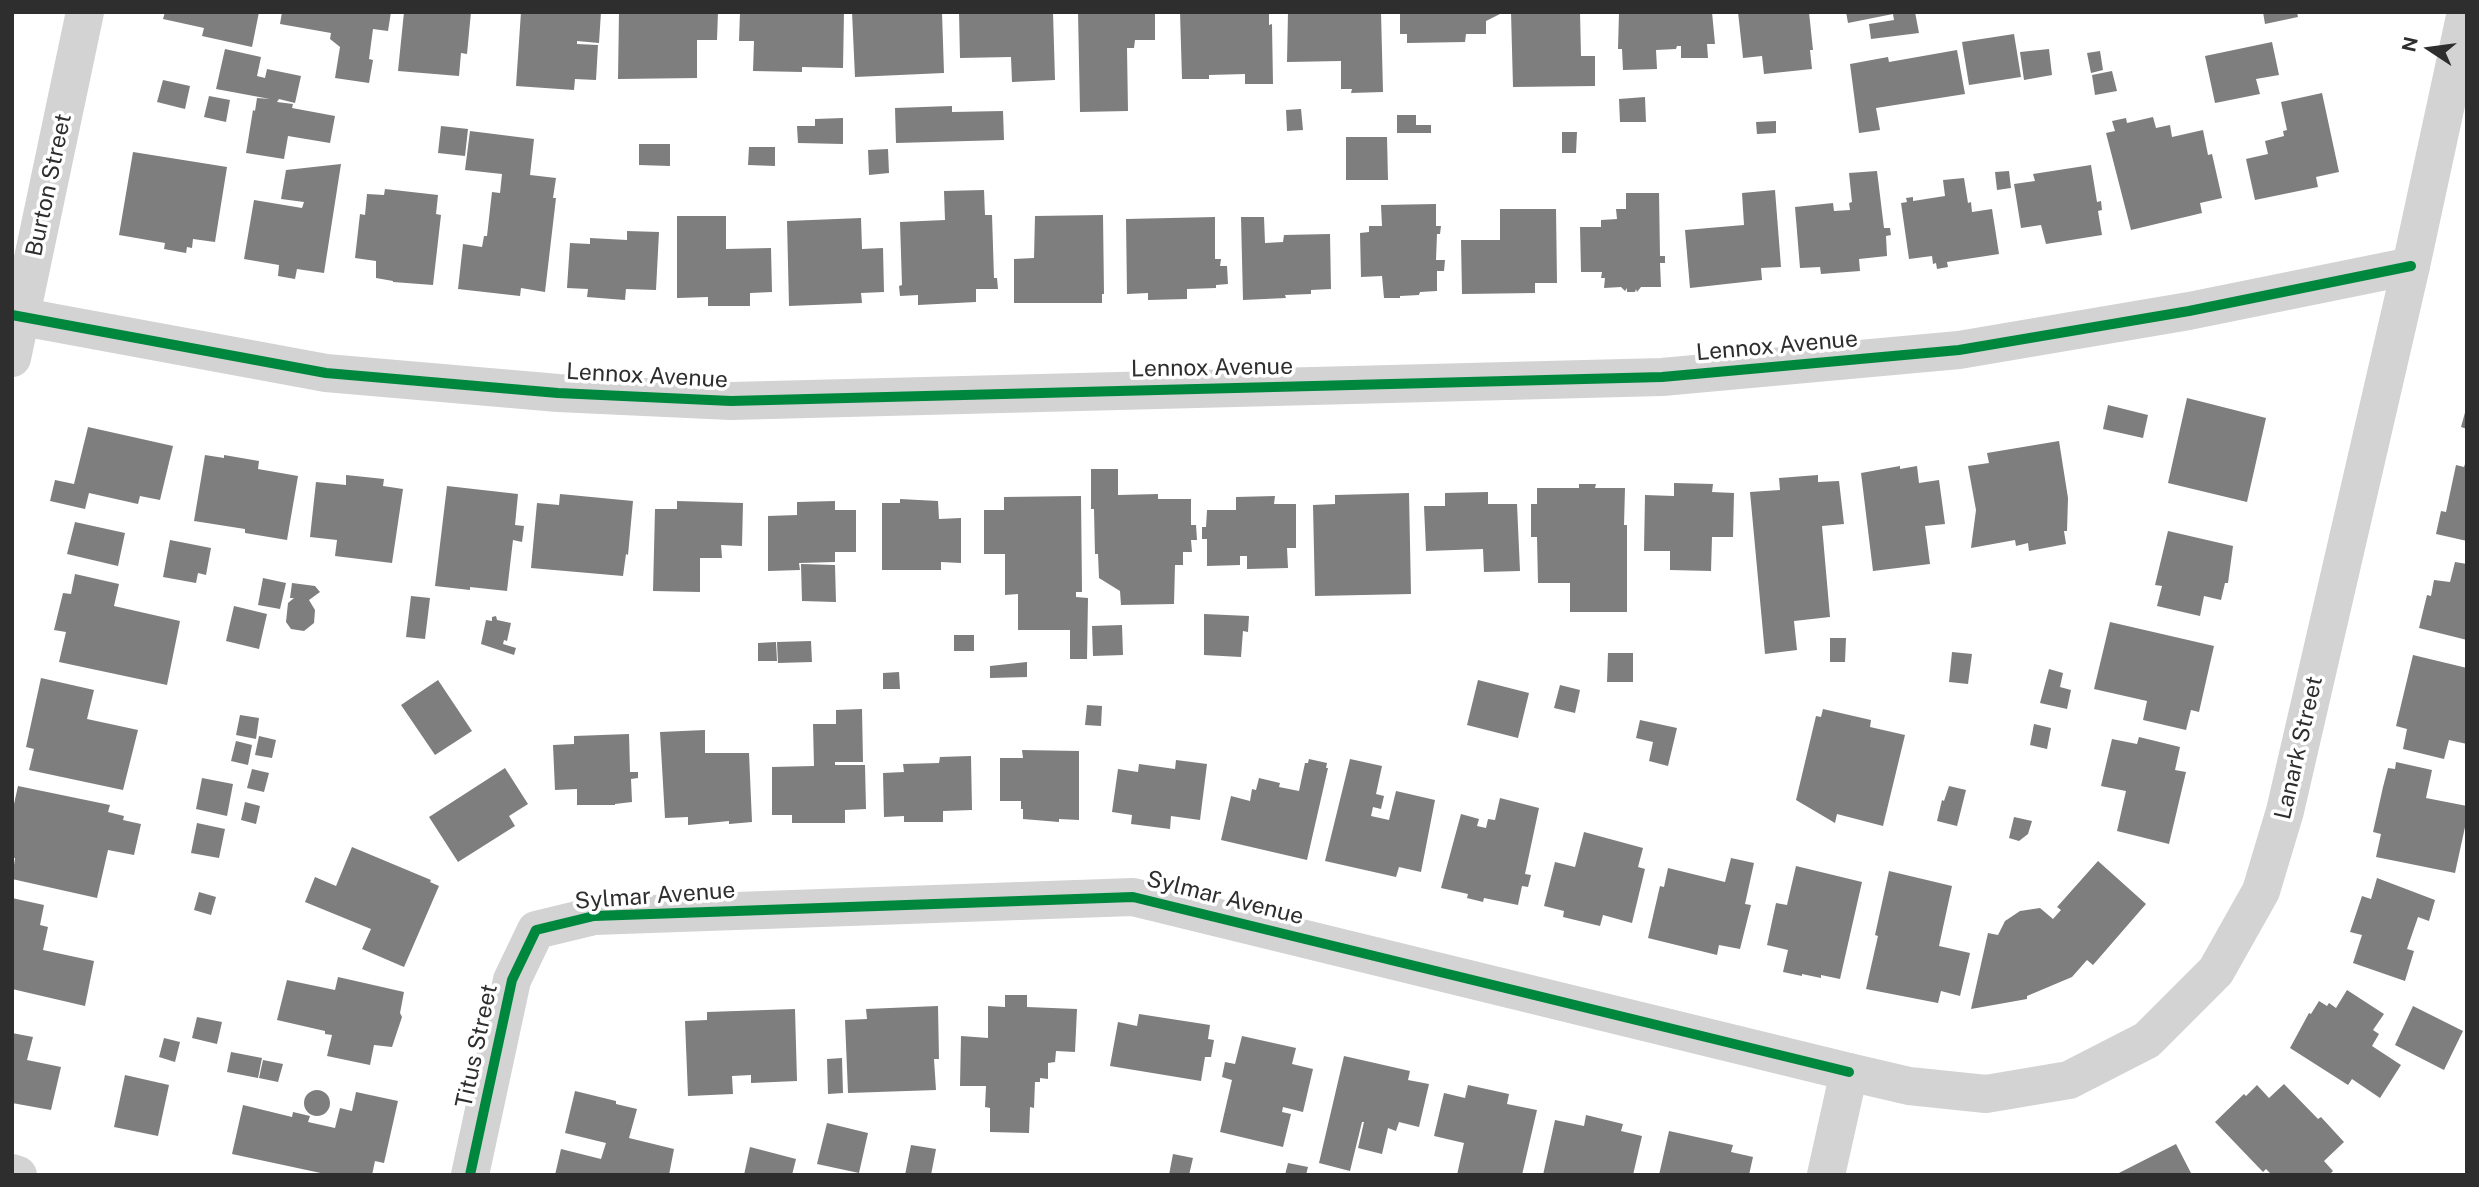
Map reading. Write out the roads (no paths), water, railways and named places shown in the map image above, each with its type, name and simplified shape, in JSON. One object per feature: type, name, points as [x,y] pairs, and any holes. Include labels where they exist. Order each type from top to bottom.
[{"type":"street","name":"Burton Street","points":[[12,358],[17,316],[85,12]]},
{"type":"street","name":"Lanark Street","points":[[1849,1072],[1909,1086],[1986,1094],[2069,1080],[2147,1040],[2216,971],[2261,891],[2285,811],[2411,267],[2466,12]]},
{"type":"street","name":"Lennox Avenue","points":[[17,316],[326,373],[558,393],[731,401],[1662,377],[1959,350],[2189,311],[2411,267]]},
{"type":"street","name":"Sylmar Avenue","points":[[536,930],[594,916],[1133,897],[1849,1072]]},
{"type":"street","name":"Titus Street","points":[[470,1175],[512,980],[536,930]]},
{"type":"street","points":[[1826,1175],[1849,1072]]},
{"type":"street","points":[[12,1173],[18,1175]]}]
